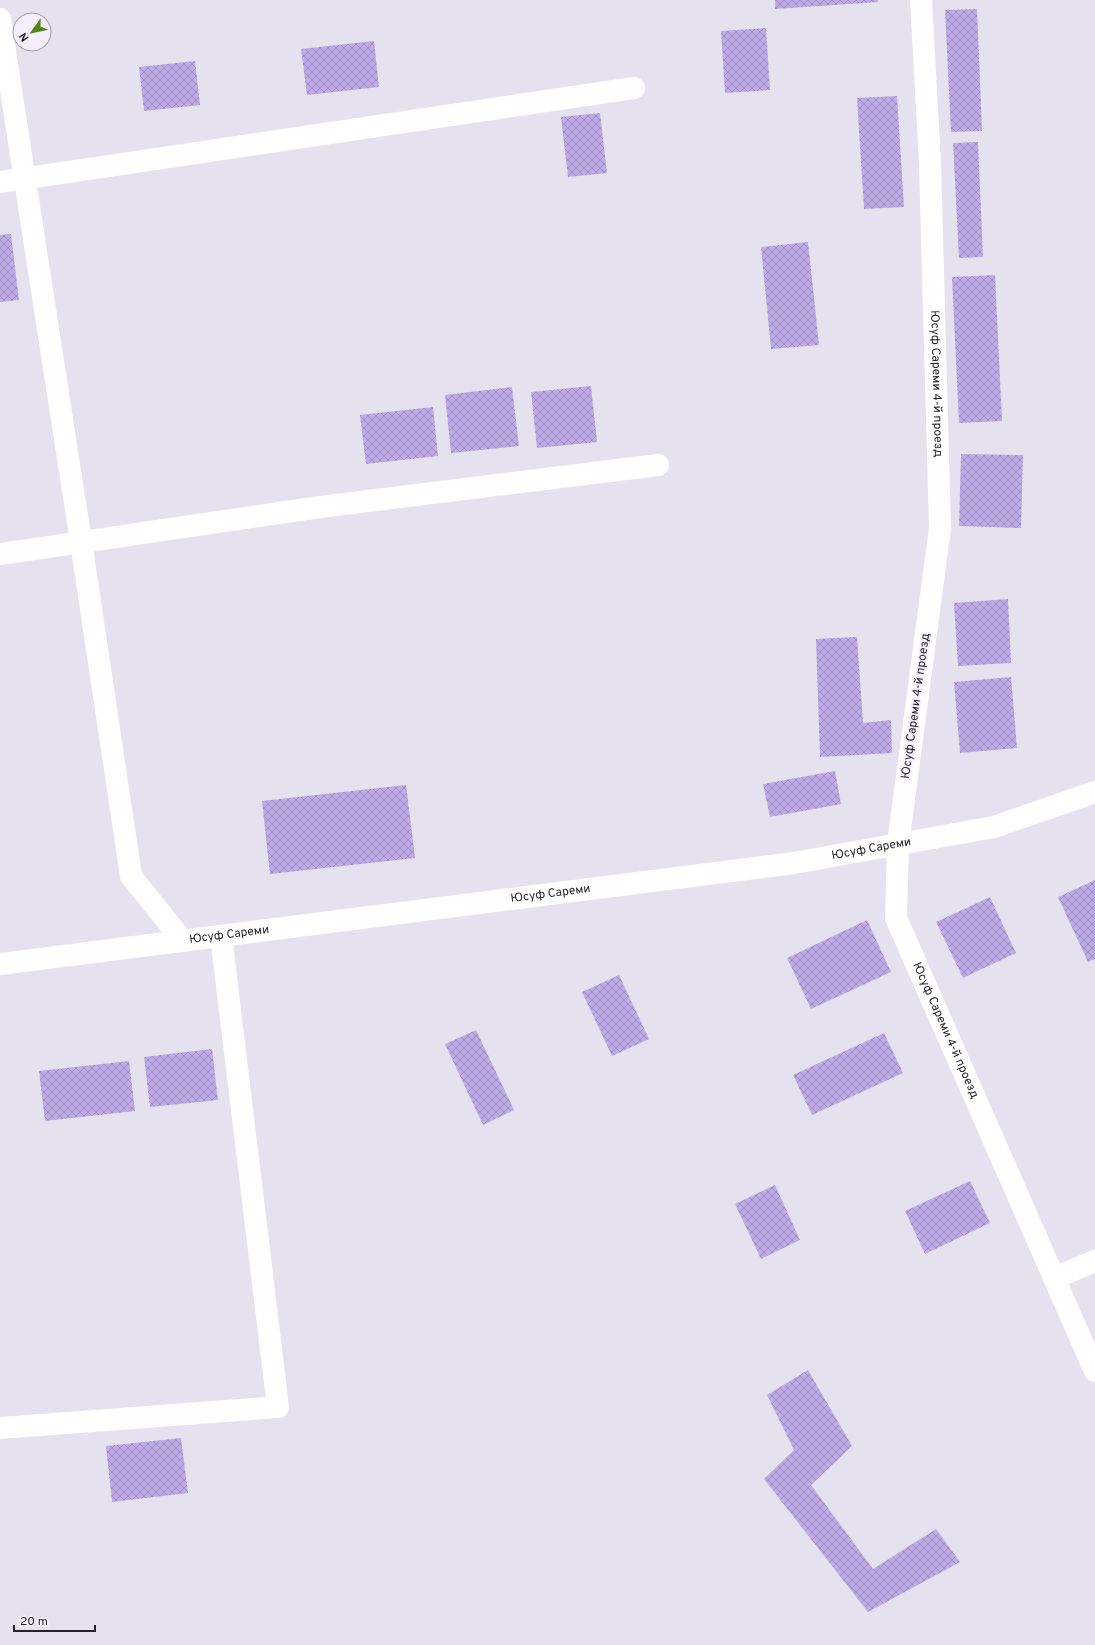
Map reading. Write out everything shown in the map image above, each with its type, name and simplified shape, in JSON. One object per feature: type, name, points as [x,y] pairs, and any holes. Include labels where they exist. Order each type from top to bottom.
[{"type":"street","name":"Юсуф Сареми 4-й проезд","points":[[921,0],[930,171],[940,528],[898,844],[896,918],[1095,1371]]},
{"type":"street","points":[[0,19],[131,876],[183,941]]},
{"type":"street","points":[[0,182],[634,88]]},
{"type":"street","points":[[0,554],[320,507],[658,465]]},
{"type":"street","name":"Юсуф Сареми","points":[[0,964],[794,863],[994,827],[1095,792]]},
{"type":"street","points":[[0,1428],[278,1407],[221,936]]},
{"type":"street","points":[[1054,1278],[1095,1261]]},
{"type":"building","points":[[775,0],[878,0],[878,2],[775,9]]},
{"type":"building","points":[[977,9],[982,131],[951,132],[945,10]]},
{"type":"building","points":[[766,28],[770,90],[725,93],[721,31]]},
{"type":"building","points":[[374,41],[379,87],[307,95],[301,49]]},
{"type":"building","points":[[195,61],[200,105],[144,111],[139,67]]},
{"type":"building","points":[[897,96],[904,207],[864,209],[857,98]]},
{"type":"building","points":[[600,113],[607,173],[568,177],[561,117]]},
{"type":"building","points":[[978,142],[983,257],[959,258],[953,143]]},
{"type":"building","points":[[11,234],[19,300],[0,302],[0,235]]},
{"type":"building","points":[[808,242],[819,345],[771,349],[761,247]]},
{"type":"building","points":[[995,275],[1002,421],[959,423],[952,277]]},
{"type":"building","points":[[591,386],[597,442],[537,448],[531,392]]},
{"type":"building","points":[[512,387],[519,446],[451,453],[445,395]]},
{"type":"building","points":[[433,407],[438,456],[366,464],[360,415]]},
{"type":"building","points":[[961,454],[1023,455],[1021,528],[959,526]]},
{"type":"building","points":[[1008,599],[1011,663],[958,666],[954,603]]},
{"type":"building","points":[[857,637],[863,723],[891,720],[892,753],[820,757],[816,639]]},
{"type":"building","points":[[1011,677],[1017,748],[960,753],[954,682]]},
{"type":"building","points":[[835,771],[841,804],[770,817],[763,784]]},
{"type":"building","points":[[406,785],[415,858],[270,874],[262,801]]},
{"type":"building","points":[[1095,880],[1095,959],[1088,962],[1058,897]]},
{"type":"building","points":[[990,897],[1016,953],[963,978],[936,922]]},
{"type":"building","points":[[867,920],[891,972],[811,1009],[787,958]]},
{"type":"building","points":[[619,975],[649,1039],[612,1056],[582,992]]},
{"type":"building","points":[[476,1030],[514,1110],[483,1125],[445,1044]]},
{"type":"building","points":[[884,1033],[903,1073],[812,1115],[793,1075]]},
{"type":"building","points":[[212,1049],[218,1100],[150,1107],[144,1057]]},
{"type":"building","points":[[129,1061],[135,1111],[45,1121],[39,1071]]},
{"type":"building","points":[[970,1181],[990,1223],[925,1254],[905,1211]]},
{"type":"building","points":[[775,1185],[800,1240],[761,1259],[735,1204]]},
{"type":"building","points":[[808,1370],[852,1446],[811,1485],[873,1569],[936,1529],[960,1562],[868,1612],[764,1479],[794,1450],[767,1395]]},
{"type":"building","points":[[181,1438],[188,1493],[112,1502],[106,1446]]}]
